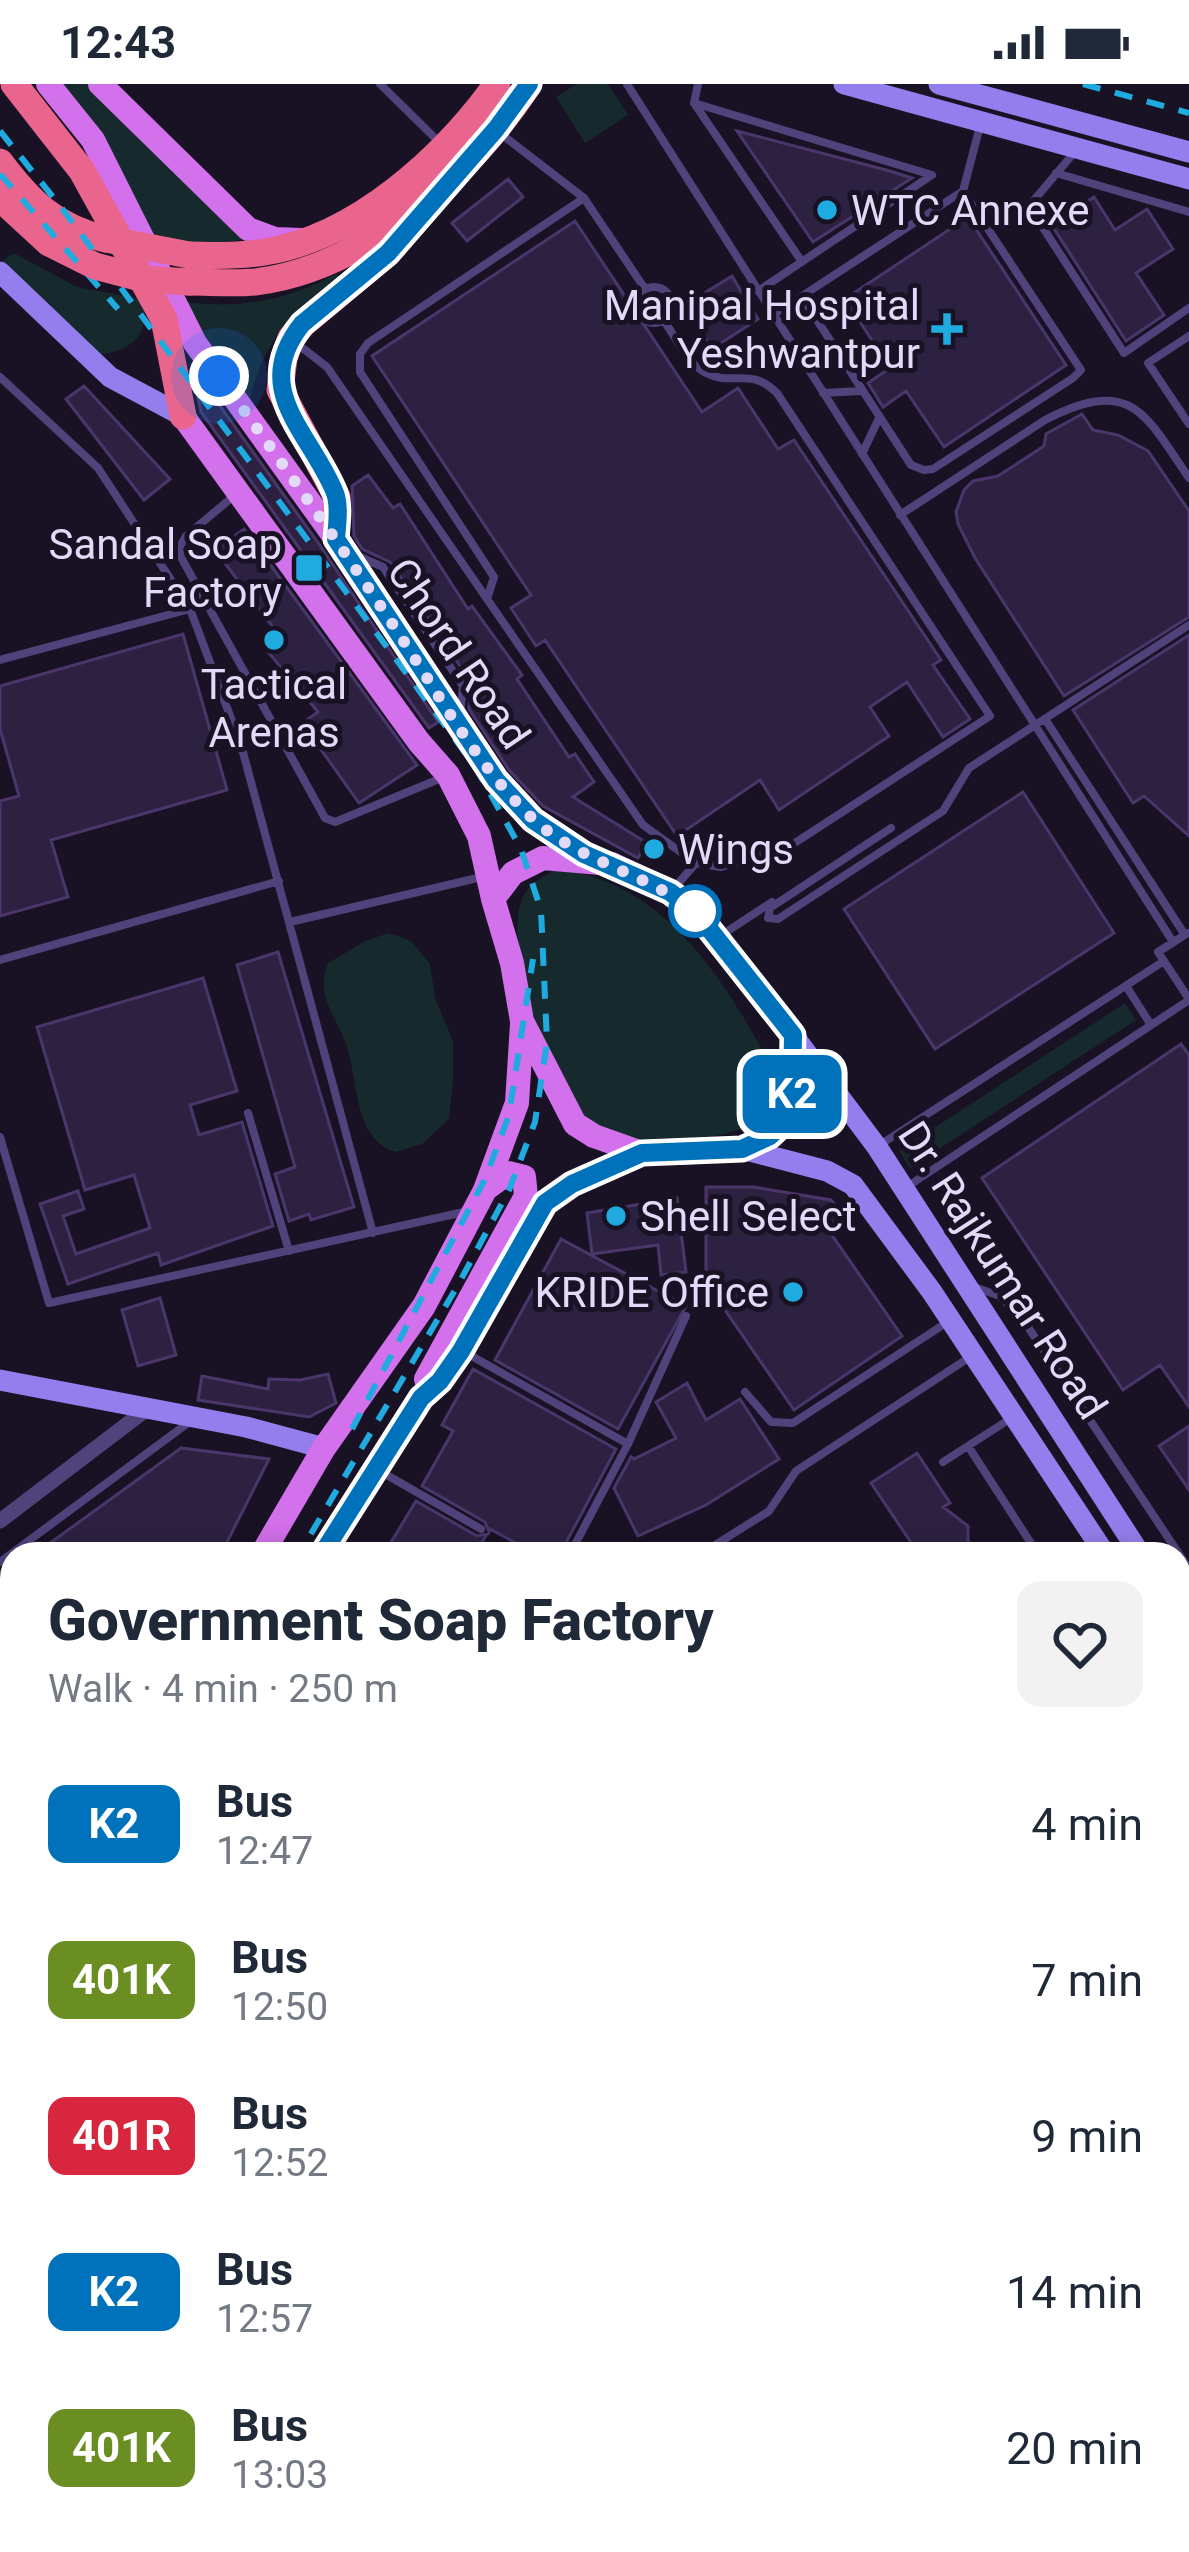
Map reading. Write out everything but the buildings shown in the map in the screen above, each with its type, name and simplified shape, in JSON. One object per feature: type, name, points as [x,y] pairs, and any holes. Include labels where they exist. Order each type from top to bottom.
[{"type":"highway","points":[[14,84],[82,171],[164,319],[183,416]]},
{"type":"highway","points":[[340,544],[338,496],[280,390],[291,338],[388,253],[496,129],[522,86]]},
{"type":"highway","points":[[0,197],[49,243],[95,266],[144,278],[189,269],[306,241],[363,212],[522,86]]},
{"type":"highway","points":[[0,161],[36,207],[59,224],[189,269],[256,282],[304,269],[397,223],[441,188]]},
{"type":"main road","name":"Chord Road","points":[[48,84],[93,140],[195,343],[340,544],[496,780],[533,820],[584,854],[612,864]]},
{"type":"main road","points":[[100,84],[248,229],[274,239],[306,241]]},
{"type":"main road","points":[[844,84],[1189,179]]},
{"type":"main road","points":[[939,84],[1189,152]]},
{"type":"main road","points":[[0,272],[110,377],[183,416],[419,742],[448,775],[479,836],[522,1021],[575,1124],[642,1153]]},
{"type":"main road","points":[[330,1542],[421,1398],[461,1351],[545,1203],[572,1184],[642,1153],[742,1149],[770,1136],[786,1121],[792,1096],[793,1035],[695,911],[670,892],[612,864],[543,858],[490,888]]},
{"type":"main road","points":[[269,1542],[325,1448],[424,1306],[480,1199],[517,1103],[522,1021]]},
{"type":"main road","name":"Dr. Rajkumar Road","points":[[793,1035],[877,1147],[1133,1542]]},
{"type":"main road","name":"Dr. Rajkumar Road","points":[[742,1149],[827,1171],[853,1185],[974,1355],[1097,1542]]},
{"type":"main road","points":[[421,1398],[428,1374],[526,1196],[527,1184],[524,1177],[508,1173],[480,1199]]},
{"type":"main road","points":[[0,1380],[195,1417],[325,1448]]},
{"type":"street","points":[[0,1521],[147,1409]]},
{"type":"lane","points":[[380,84],[443,146]]},
{"type":"lane","points":[[627,84],[1173,942]]},
{"type":"lane","points":[[698,84],[694,103],[802,262]]},
{"type":"lane","points":[[773,315],[963,191],[989,95]]},
{"type":"lane","points":[[694,103],[932,176],[758,291]]},
{"type":"lane","points":[[496,129],[584,198],[645,289]]},
{"type":"lane","points":[[1075,150],[1029,206],[1124,352],[1189,308]]},
{"type":"lane","points":[[1056,173],[1189,212]]},
{"type":"lane","points":[[802,297],[911,465],[924,470],[933,469],[1080,373],[963,191]]},
{"type":"lane","points":[[488,599],[494,577],[360,372],[359,361],[368,343],[584,198]]},
{"type":"lane","points":[[657,286],[670,294],[673,309],[664,321],[650,323],[639,315],[636,302],[645,289],[657,286]]},
{"type":"lane","points":[[291,338],[327,367],[643,825],[696,863],[722,867],[787,848],[990,716],[776,393],[753,377],[719,378],[705,373],[693,364],[664,321]]},
{"type":"lane","points":[[1189,336],[1148,362],[1189,424]]},
{"type":"lane","points":[[0,377],[98,468],[190,609],[241,746],[373,1233]]},
{"type":"lane","points":[[823,393],[862,391]]},
{"type":"lane","points":[[900,515],[1046,420],[1067,409],[1111,399],[1145,413],[1189,478]]},
{"type":"lane","points":[[862,454],[879,417]]},
{"type":"lane","points":[[236,494],[178,548],[325,818],[335,822],[448,775]]},
{"type":"lane","points":[[0,660],[190,609]]},
{"type":"lane","points":[[716,938],[890,826],[770,908],[769,918],[778,920],[944,811],[969,768],[1189,626]]},
{"type":"lane","points":[[905,1189],[1189,1000],[1158,952],[1187,933],[1045,719]]},
{"type":"lane","points":[[670,892],[696,863]]},
{"type":"lane","points":[[0,961],[279,880]]},
{"type":"lane","points":[[290,922],[490,888]]},
{"type":"lane","points":[[877,1147],[1164,961]]},
{"type":"lane","points":[[1126,986],[1152,1025]]},
{"type":"lane","points":[[248,1113],[289,1251]]},
{"type":"lane","points":[[0,1137],[49,1303],[373,1233],[480,1199]]},
{"type":"lane","points":[[970,1286],[1000,1296],[1026,1324],[1171,1542]]},
{"type":"lane","points":[[576,1542],[628,1444],[686,1316]]},
{"type":"lane","points":[[745,1392],[771,1422],[793,1423],[950,1320]]},
{"type":"lane","points":[[461,1351],[628,1444]]},
{"type":"lane","points":[[720,1542],[769,1510],[796,1471],[974,1355]]},
{"type":"lane","points":[[943,1462],[1014,1416]]},
{"type":"lane","points":[[27,1542],[195,1417]]},
{"type":"lane","points":[[968,1446],[1031,1542]]},
{"type":"lane","points":[[376,1469],[481,1529]]},
{"type":"green space","points":[[56,84],[89,84],[249,238],[218,244],[150,241]]},
{"type":"green space","points":[[577,84],[608,84],[628,115],[585,143],[556,97]]},
{"type":"green space","points":[[14,253],[77,287],[142,299],[144,321],[137,338],[122,349],[101,354],[0,262]]},
{"type":"green space","points":[[337,273],[340,280],[305,304],[278,334],[259,370],[248,411],[187,302],[265,300]]},
{"type":"green space","points":[[556,869],[597,878],[634,896],[696,950],[745,1020],[784,1093],[761,1122],[699,1139],[643,1141],[607,1131],[575,1107],[546,1052],[524,983],[519,950],[522,899],[532,885]]},
{"type":"green space","points":[[389,933],[411,941],[430,964],[435,998],[453,1041],[449,1119],[422,1144],[396,1152],[371,1135],[364,1121],[346,1044],[324,985],[328,963]]},
{"type":"green space","points":[[1125,1003],[1136,1020],[910,1168],[899,1151]]},
{"type":"railway","points":[[1083,84],[1189,113]]},
{"type":"railway","points":[[0,131],[475,766],[521,849],[541,910],[547,1042],[535,1122],[509,1190],[458,1285],[306,1542]]},
{"type":"railway","points":[[0,174],[118,309]]},
{"type":"railway","points":[[352,1429],[485,1179],[509,1115],[533,959]]},
{"type":"bus line","name":"K2","points":[[330,1542],[421,1398],[461,1351],[545,1203],[572,1184],[642,1153],[742,1149],[770,1136],[791,1109],[793,1035],[695,911],[670,892],[584,854],[533,820],[496,780],[336,539],[338,496],[280,390],[284,358],[302,324],[388,253],[529,84]]},
{"type":"place","name":"WTC Annexe","points":[[827,210]]},
{"type":"place","name":"Manipal Hospital Yeshwantpur","points":[[947,329]]},
{"type":"place","name":"Sandal Soap Factory","points":[[309,568]]},
{"type":"place","name":"Tactical Arenas","points":[[274,640]]},
{"type":"place","name":"Wings","points":[[654,849]]},
{"type":"place","name":"Shell Select","points":[[616,1216]]},
{"type":"place","name":"KRIDE Office","points":[[793,1292]]},
{"type":"route","points":[[219,376],[336,539],[496,780],[533,820],[584,854],[670,892],[695,911]]}]
